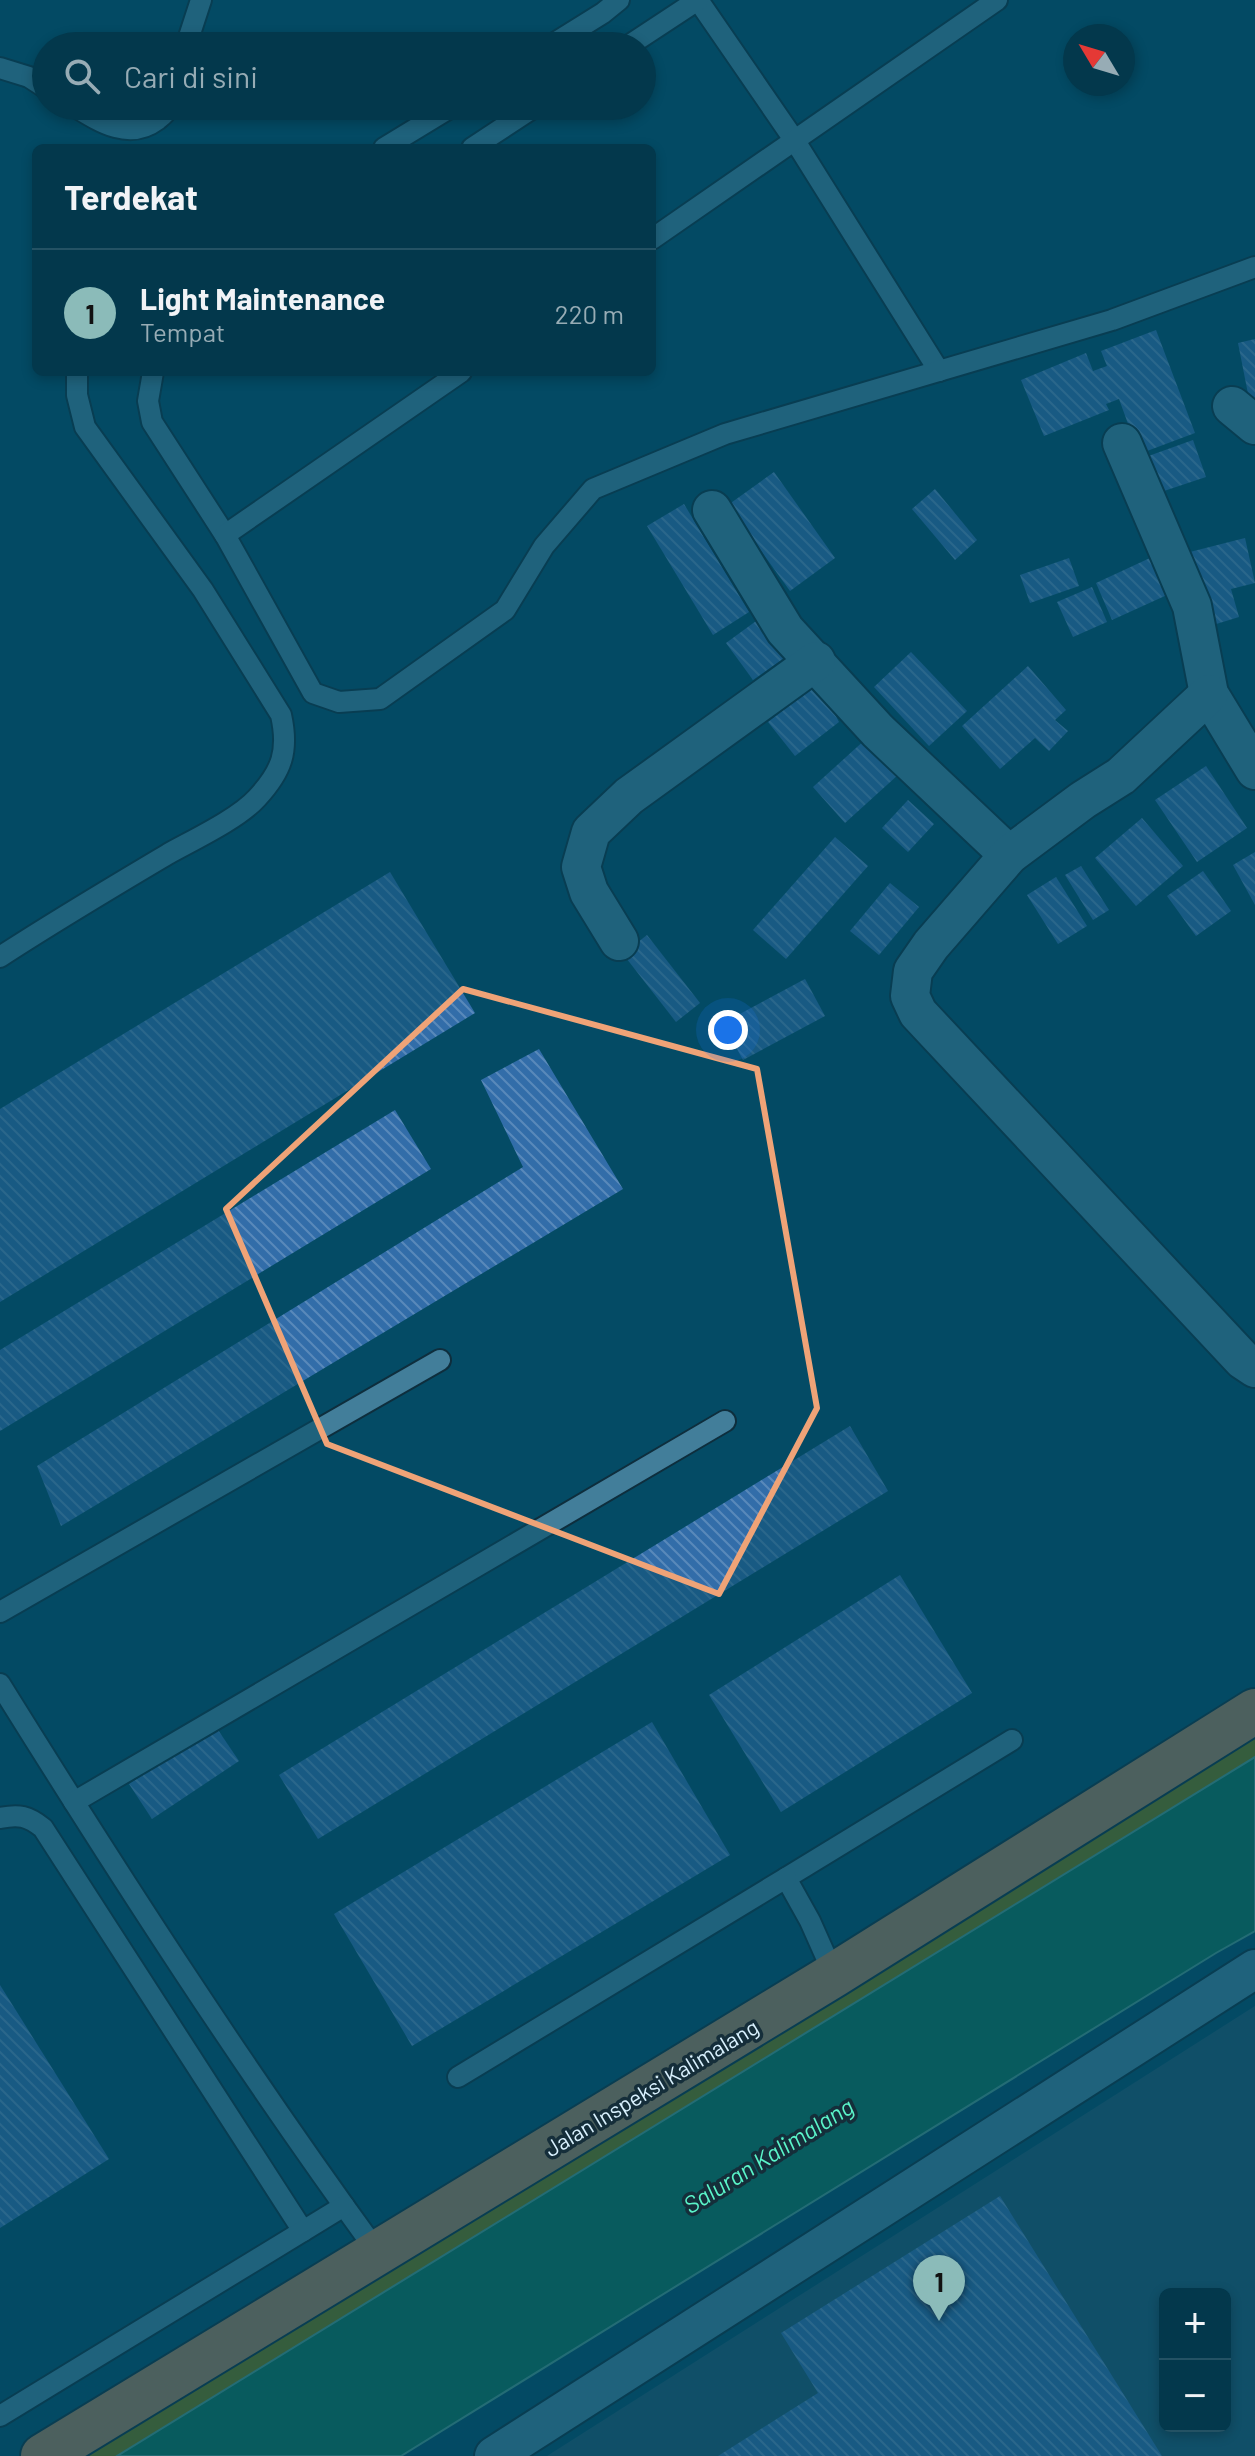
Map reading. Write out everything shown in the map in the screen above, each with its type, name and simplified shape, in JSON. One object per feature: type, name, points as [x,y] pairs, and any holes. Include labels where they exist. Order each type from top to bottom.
[{"type":"main road","name":"Jalan Inspeksi Kalimalang","points":[[43,2456],[834,1975],[1255,1711]]},
{"type":"street","points":[[1122,443],[1192,606],[1209,694],[1255,770]]},
{"type":"street","points":[[712,510],[785,630],[878,731],[1009,855]]},
{"type":"street","points":[[619,941],[589,892],[581,867],[591,832],[629,796],[816,661]]},
{"type":"street","points":[[1209,694],[1121,776],[1009,855],[931,945],[913,971],[910,996],[918,1013],[1232,1348],[1255,1368]]},
{"type":"street","points":[[494,2456],[1255,1969]]},
{"type":"lane","points":[[191,32],[201,0]]},
{"type":"lane","points":[[572,32],[619,0]]},
{"type":"lane","points":[[649,32],[698,0],[795,141],[939,371]]},
{"type":"lane","points":[[656,236],[997,0]]},
{"type":"lane","points":[[0,68],[32,79]]},
{"type":"lane","points":[[97,120],[105,125],[133,131],[157,120]]},
{"type":"lane","points":[[391,144],[430,120]]},
{"type":"lane","points":[[478,144],[515,120]]},
{"type":"lane","points":[[152,376],[148,401],[152,422],[225,535],[313,693],[339,702],[380,699],[505,610],[544,546],[593,489],[725,434],[1112,320],[1255,267]]},
{"type":"lane","points":[[0,957],[59,918],[255,801],[281,763],[286,738],[281,715],[203,590],[85,427],[77,395],[77,376]]},
{"type":"lane","points":[[225,535],[455,376]]},
{"type":"lane","points":[[0,1612],[440,1360]]},
{"type":"lane","points":[[74,1802],[725,1421]]},
{"type":"lane","points":[[0,1684],[74,1802],[307,2155],[378,2253]]},
{"type":"lane","points":[[458,2077],[1012,1740]]},
{"type":"lane","points":[[0,1818],[16,1815],[30,1818],[43,1828],[303,2231]]},
{"type":"lane","points":[[786,1878],[810,1921],[834,1975]]},
{"type":"lane","points":[[0,2416],[344,2206]]},
{"type":"highlighted area","points":[[463,989],[757,1069],[817,1408],[719,1594],[327,1444],[226,1209]]},
{"type":"shaded area","points":[[1255,1710],[1255,1757],[117,2456],[43,2456]]},
{"type":"shaded area","points":[[1255,2006],[1255,2456],[547,2456]]},
{"type":"water","name":"Saluran Kalimalang","points":[[1255,1757],[1255,1931],[401,2456],[117,2456]]},
{"type":"building","points":[[1156,330],[1195,433],[1139,454],[1119,399],[1106,404],[1109,410],[1044,436],[1021,380],[1086,353],[1093,371],[1107,366],[1101,351]]},
{"type":"building","points":[[1255,339],[1255,413],[1252,414],[1238,343]]},
{"type":"building","points":[[1193,440],[1206,477],[1155,494],[1143,458]]},
{"type":"building","points":[[774,472],[835,558],[790,591],[728,505]]},
{"type":"building","points":[[935,489],[977,540],[955,560],[912,509]]},
{"type":"building","points":[[684,504],[749,612],[713,635],[647,526]]},
{"type":"building","points":[[1245,538],[1255,583],[1231,589],[1239,617],[1213,625],[1182,554]]},
{"type":"building","points":[[1069,558],[1079,586],[1030,603],[1020,575]]},
{"type":"building","points":[[1150,558],[1167,595],[1112,620],[1096,583]]},
{"type":"building","points":[[1092,587],[1107,622],[1073,637],[1057,602]]},
{"type":"building","points":[[767,613],[794,651],[753,680],[726,643]]},
{"type":"building","points":[[911,652],[967,711],[929,746],[874,687]]},
{"type":"building","points":[[1028,666],[1066,710],[1055,720],[1068,731],[1049,751],[1035,738],[1000,769],[962,726]]},
{"type":"building","points":[[812,687],[823,692],[839,722],[795,756],[768,722]]},
{"type":"building","points":[[867,738],[899,774],[845,823],[813,787]]},
{"type":"building","points":[[1206,766],[1247,828],[1197,862],[1155,800]]},
{"type":"building","points":[[908,800],[934,824],[908,852],[882,828]]},
{"type":"building","points":[[1142,818],[1183,866],[1136,906],[1095,858]]},
{"type":"building","points":[[835,837],[868,866],[786,959],[753,930]]},
{"type":"building","points":[[1255,852],[1255,905],[1233,865]]},
{"type":"building","points":[[1081,866],[1109,910],[1093,920],[1065,875]]},
{"type":"building","points":[[1203,871],[1231,911],[1196,936],[1167,896]]},
{"type":"building","points":[[390,872],[475,1013],[0,1302],[0,1109]]},
{"type":"building","points":[[1056,877],[1087,926],[1058,944],[1027,895]]},
{"type":"building","points":[[890,883],[919,907],[879,955],[850,931]]},
{"type":"building","points":[[647,935],[700,1003],[676,1022],[623,954]]},
{"type":"building","points":[[805,979],[825,1016],[743,1060],[723,1023]]},
{"type":"building","points":[[539,1049],[623,1189],[61,1526],[37,1466],[523,1167],[481,1080]]},
{"type":"building","points":[[395,1110],[431,1169],[0,1431],[0,1350]]},
{"type":"building","points":[[850,1426],[888,1491],[318,1839],[279,1775]]},
{"type":"building","points":[[900,1575],[972,1693],[781,1812],[709,1695]]},
{"type":"building","points":[[652,1722],[730,1855],[412,2046],[334,1914]]},
{"type":"building","points":[[216,1727],[239,1761],[152,1819],[129,1784]]},
{"type":"building","points":[[0,1985],[109,2159],[0,2228]]},
{"type":"building","points":[[1000,2196],[1162,2456],[718,2456],[818,2393],[781,2333]]},
{"type":"place","name":"Light Maintenance","points":[[939,2321]]}]
